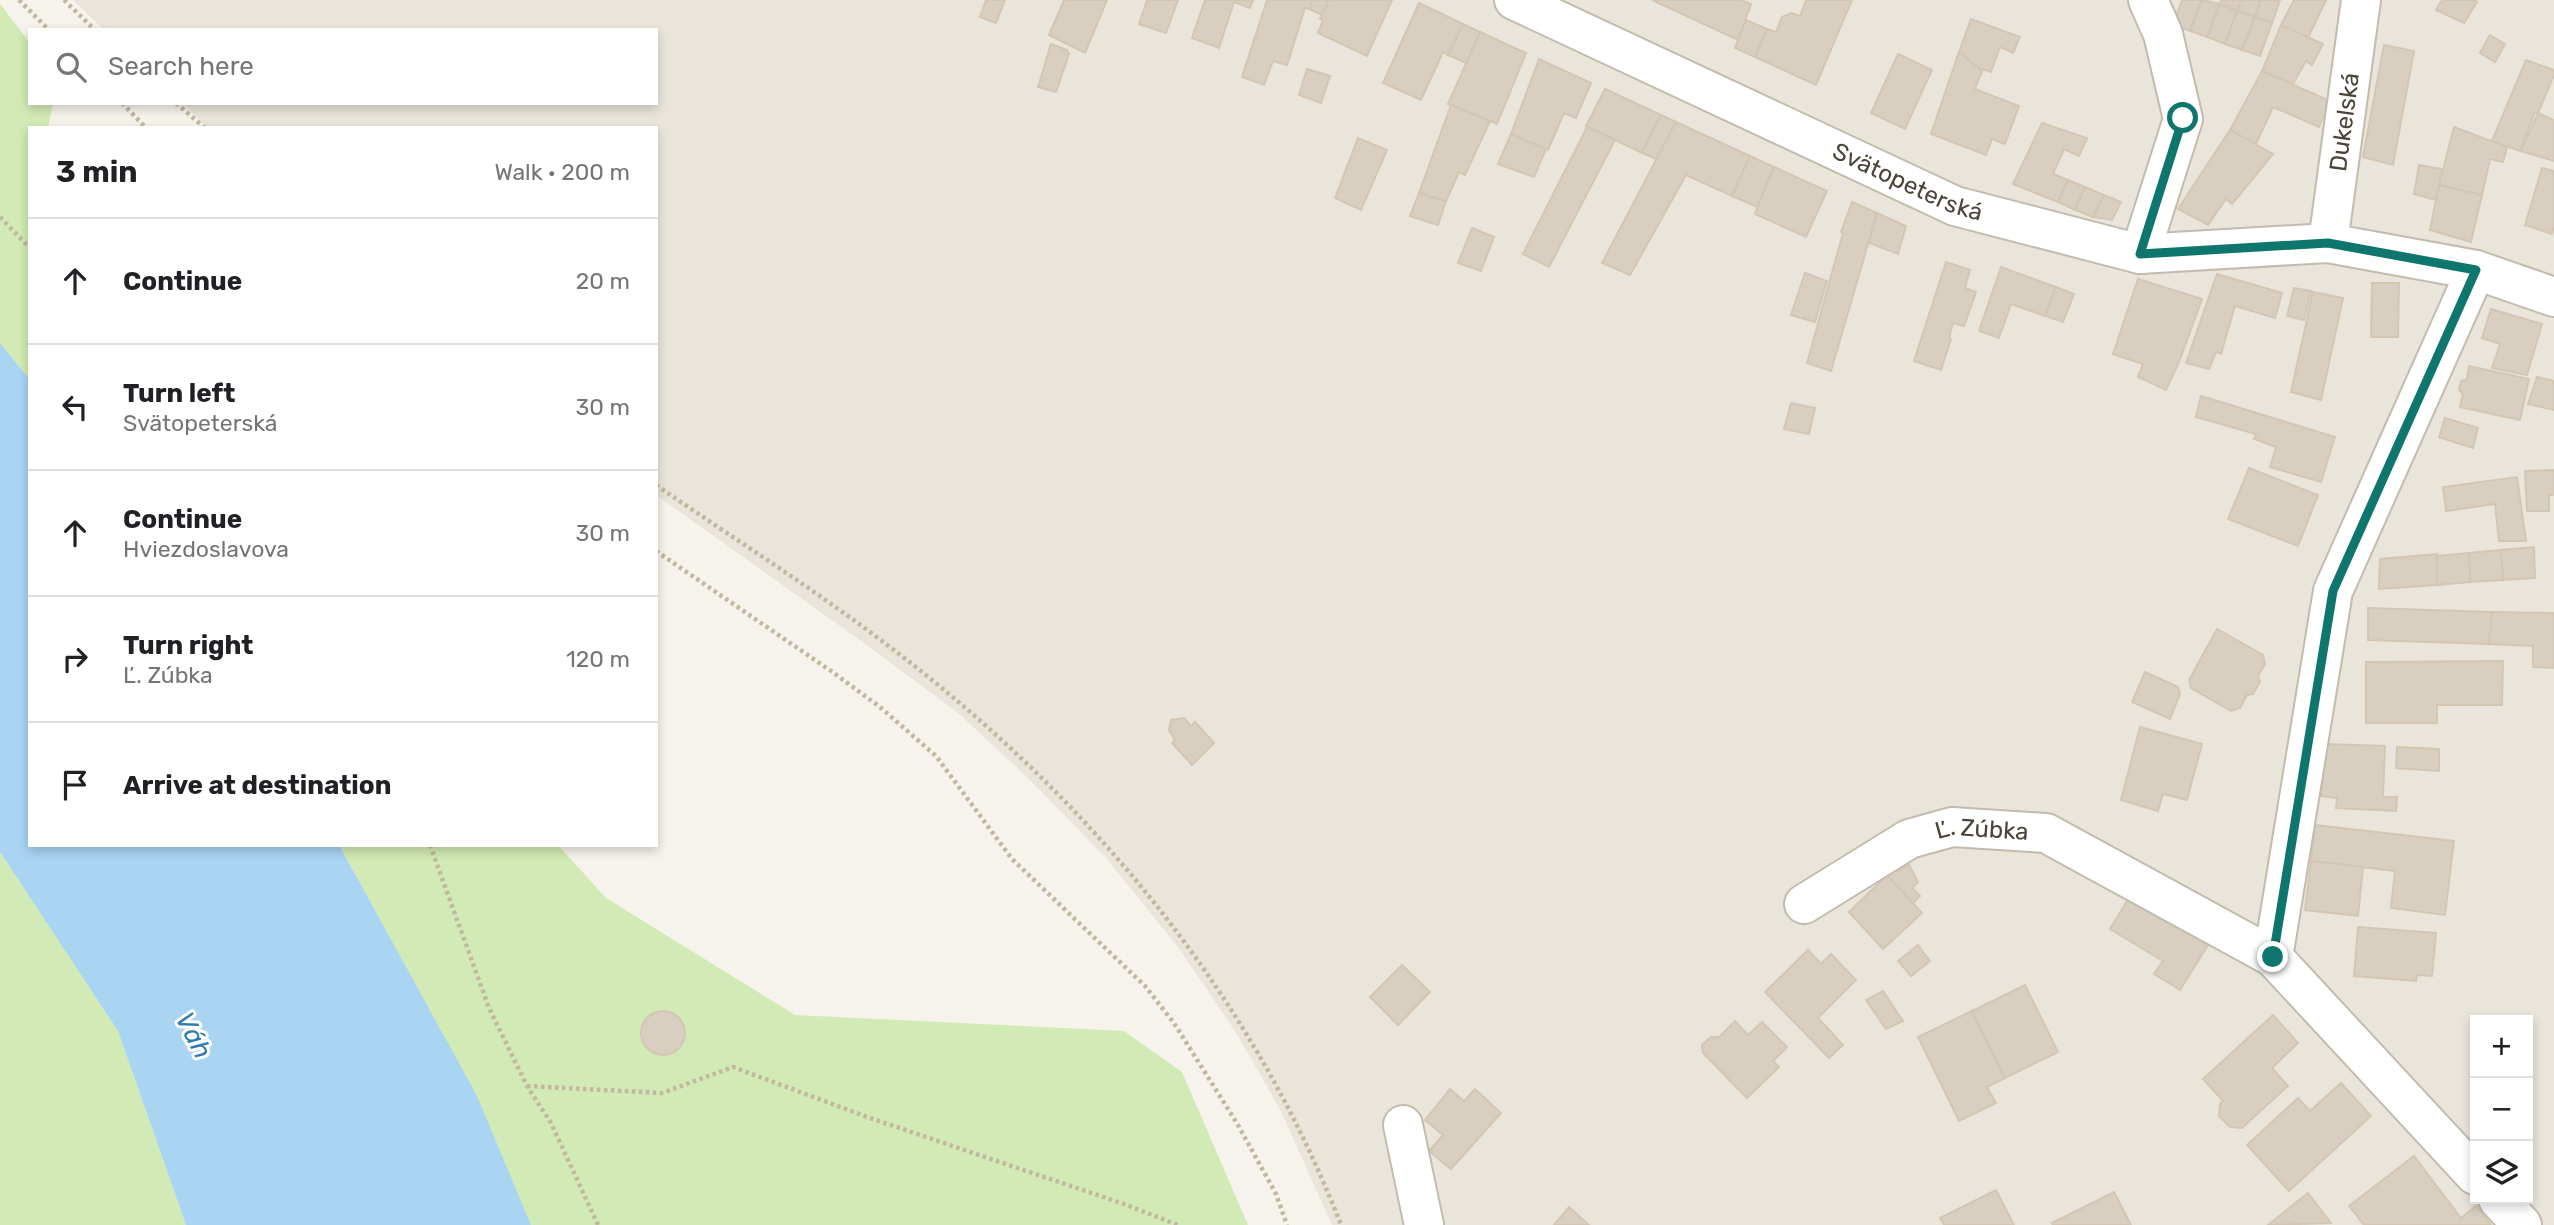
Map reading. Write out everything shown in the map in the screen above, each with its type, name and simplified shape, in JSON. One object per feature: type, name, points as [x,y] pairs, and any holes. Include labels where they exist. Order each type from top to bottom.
[{"type":"street","points":[[2140,254],[2183,118],[2163,34],[2148,0]]},
{"type":"street","name":"Dukelská","points":[[2328,243],[2361,0]]},
{"type":"street","name":"Svätopeterská","points":[[1527,3],[1955,206],[2140,254],[2328,243],[2476,270],[2554,297]]},
{"type":"street","points":[[2273,957],[2333,591],[2476,270]]},
{"type":"street","name":"Ľ. Zúbka","points":[[1804,904],[1829,886],[1909,839],[1952,827],[2046,833],[2273,957],[2470,1170]]},
{"type":"street","points":[[1403,1125],[1424,1225]]},
{"type":"street","points":[[2503,1204],[2522,1225]]},
{"type":"path","points":[[19,0],[47,28]]},
{"type":"path","points":[[64,0],[93,28]]},
{"type":"path","points":[[124,105],[144,126]]},
{"type":"path","points":[[178,105],[203,126]]},
{"type":"path","points":[[0,217],[28,245]]},
{"type":"path","points":[[658,486],[880,639],[993,732],[1084,818],[1198,961],[1249,1036],[1317,1163],[1341,1225]]},
{"type":"path","points":[[658,552],[831,671],[880,707],[936,756],[1013,859],[1145,986],[1174,1023],[1238,1125],[1276,1194],[1287,1225]]},
{"type":"path","points":[[431,847],[489,1009],[527,1086],[551,1123],[598,1225]]},
{"type":"path","points":[[527,1086],[662,1093],[733,1067],[870,1118],[1124,1204],[1178,1225]]},
{"type":"shaded area","points":[[73,0],[2554,0],[2554,1225],[1332,1225],[1280,1109],[1235,1031],[1178,947],[1107,859],[1030,780],[957,712],[658,496],[658,126],[206,126],[184,105],[658,105],[658,28],[102,28]]},
{"type":"green space","points":[[0,4],[28,40],[28,105],[53,105],[48,126],[28,126],[28,378],[0,343]]},
{"type":"green space","points":[[340,847],[560,847],[606,898],[795,1015],[1124,1031],[1182,1072],[1248,1225],[531,1225],[476,1096]]},
{"type":"green space","points":[[0,852],[118,1031],[186,1225],[0,1225]]},
{"type":"water","name":"Váh","points":[[0,343],[28,378],[28,847],[340,847],[477,1096],[531,1225],[186,1225],[118,1031],[0,852]]},
{"type":"building","points":[[986,0],[1005,0],[996,23],[980,17]]},
{"type":"building","points":[[1064,0],[1107,0],[1085,53],[1049,35]]},
{"type":"building","points":[[1147,0],[1178,0],[1166,33],[1139,24]]},
{"type":"building","points":[[1205,0],[1253,0],[1250,8],[1234,2],[1219,48],[1192,38]]},
{"type":"building","points":[[1267,0],[1313,0],[1309,9],[1305,8],[1287,65],[1273,61],[1264,85],[1242,77]]},
{"type":"building","points":[[1313,0],[1329,0],[1322,15],[1309,9]]},
{"type":"building","points":[[1329,0],[1392,0],[1367,56],[1318,33],[1323,20],[1320,19]]},
{"type":"building","points":[[1652,0],[1741,0],[1751,4],[1738,40]]},
{"type":"building","points":[[1806,0],[1852,0],[1816,85],[1755,57],[1767,29],[1776,32],[1782,17],[1791,13],[1800,16]]},
{"type":"building","points":[[2182,0],[2202,0],[2190,31],[2173,25]]},
{"type":"building","points":[[2202,0],[2220,4],[2207,37],[2190,31]]},
{"type":"building","points":[[2221,0],[2241,0],[2237,11],[2220,4]]},
{"type":"building","points":[[2241,0],[2261,0],[2255,17],[2237,11]]},
{"type":"building","points":[[2261,0],[2280,0],[2272,23],[2255,17]]},
{"type":"building","points":[[2294,0],[2326,0],[2308,38],[2281,25]]},
{"type":"building","points":[[2442,0],[2477,2],[2464,23],[2436,10]]},
{"type":"building","points":[[1419,3],[1463,24],[1448,55],[1443,52],[1421,100],[1383,83]]},
{"type":"building","points":[[2220,4],[2237,11],[2225,44],[2207,37]]},
{"type":"building","points":[[2237,11],[2255,17],[2242,50],[2225,44]]},
{"type":"building","points":[[2255,17],[2272,23],[2260,56],[2242,50]]},
{"type":"building","points":[[1971,19],[2020,37],[2013,53],[2000,47],[1991,72],[1982,71],[1959,52]]},
{"type":"building","points":[[1746,20],[1767,29],[1755,57],[1735,48]]},
{"type":"building","points":[[1463,24],[1480,32],[1466,63],[1448,55]]},
{"type":"building","points":[[2281,25],[2323,44],[2312,65],[2306,61],[2293,84],[2262,71]]},
{"type":"building","points":[[1480,32],[1526,53],[1497,124],[1448,104]]},
{"type":"building","points":[[2490,35],[2505,44],[2495,62],[2480,53]]},
{"type":"building","points":[[1051,44],[1067,50],[1069,54],[1056,92],[1038,87]]},
{"type":"building","points":[[2384,45],[2414,51],[2393,165],[2363,157]]},
{"type":"building","points":[[1959,52],[1982,71],[1975,89],[2019,106],[2005,144],[1992,139],[1986,155],[1931,134]]},
{"type":"building","points":[[1898,54],[1932,70],[1905,129],[1871,113]]},
{"type":"building","points":[[1539,59],[1591,83],[1576,118],[1564,113],[1548,150],[1511,134]]},
{"type":"building","points":[[2526,60],[2554,70],[2554,75],[2538,113],[2535,112],[2520,151],[2492,141]]},
{"type":"building","points":[[1307,69],[1330,76],[1321,103],[1299,95]]},
{"type":"building","points":[[2262,71],[2330,101],[2319,127],[2273,107],[2256,144],[2230,130]]},
{"type":"building","points":[[1605,89],[1661,115],[1642,153],[1586,126]]},
{"type":"building","points":[[1451,105],[1490,121],[1465,175],[1459,172],[1446,201],[1419,193]]},
{"type":"building","points":[[2538,113],[2554,120],[2554,161],[2521,151]]},
{"type":"building","points":[[1661,115],[1676,122],[1656,159],[1642,153]]},
{"type":"building","points":[[1676,122],[1750,156],[1732,196],[1686,175],[1630,275],[1602,263]]},
{"type":"building","points":[[2042,123],[2087,138],[2079,156],[2064,149],[2053,174],[2068,180],[2058,202],[2013,184]]},
{"type":"building","points":[[1587,127],[1615,140],[1549,267],[1523,254]]},
{"type":"building","points":[[2454,127],[2507,147],[2503,162],[2490,159],[2482,195],[2439,185]]},
{"type":"building","points":[[2230,130],[2273,154],[2232,204],[2226,199],[2208,225],[2178,209]]},
{"type":"building","points":[[1511,134],[1546,149],[1534,177],[1498,164]]},
{"type":"building","points":[[1358,138],[1387,150],[1361,210],[1335,198]]},
{"type":"building","points":[[1750,156],[1774,167],[1757,207],[1732,196]]},
{"type":"building","points":[[2419,165],[2442,169],[2436,200],[2414,194]]},
{"type":"building","points":[[1774,167],[1827,191],[1806,237],[1755,214]]},
{"type":"building","points":[[2542,168],[2554,171],[2552,234],[2525,225]]},
{"type":"building","points":[[2068,180],[2085,187],[2075,210],[2058,202]]},
{"type":"building","points":[[2439,185],[2482,195],[2471,242],[2430,230]]},
{"type":"building","points":[[2085,187],[2104,195],[2093,217],[2075,210]]},
{"type":"building","points":[[1419,193],[1446,201],[1438,225],[1410,216]]},
{"type":"building","points":[[2104,195],[2121,202],[2112,220],[2093,217]]},
{"type":"building","points":[[1852,202],[1877,213],[1831,371],[1807,363],[1843,233],[1841,232]]},
{"type":"building","points":[[1877,213],[1906,226],[1898,254],[1869,243]]},
{"type":"building","points":[[1472,228],[1494,237],[1481,271],[1458,263]]},
{"type":"building","points":[[1946,262],[1970,270],[1965,288],[1976,292],[1964,326],[1953,323],[1941,370],[1914,361]]},
{"type":"building","points":[[2001,267],[2056,287],[2045,316],[2011,304],[1999,338],[1979,331]]},
{"type":"building","points":[[1805,273],[1827,281],[1815,322],[1791,315]]},
{"type":"building","points":[[2217,274],[2282,293],[2275,318],[2235,306],[2221,354],[2216,352],[2209,369],[2186,363]]},
{"type":"building","points":[[2138,279],[2202,299],[2166,390],[2138,377],[2143,364],[2113,354]]},
{"type":"building","points":[[2372,283],[2399,283],[2398,337],[2371,337]]},
{"type":"building","points":[[2056,287],[2074,294],[2063,322],[2045,316]]},
{"type":"building","points":[[2294,288],[2311,291],[2304,320],[2287,316]]},
{"type":"building","points":[[2313,292],[2343,298],[2321,400],[2291,392]]},
{"type":"building","points":[[2491,309],[2542,324],[2527,375],[2492,368],[2500,344],[2482,338]]},
{"type":"building","points":[[2469,366],[2529,379],[2520,420],[2460,407],[2463,394],[2459,390],[2461,381],[2467,379]]},
{"type":"building","points":[[2537,377],[2554,381],[2554,410],[2528,404]]},
{"type":"building","points":[[2201,396],[2335,437],[2321,482],[2270,467],[2276,447],[2254,439],[2256,434],[2196,417]]},
{"type":"building","points":[[1791,403],[1815,408],[1809,434],[1784,429]]},
{"type":"building","points":[[2445,418],[2478,428],[2473,448],[2439,437]]},
{"type":"building","points":[[2249,468],[2318,495],[2298,546],[2228,519]]},
{"type":"building","points":[[2554,470],[2554,495],[2549,495],[2549,511],[2527,511],[2525,471]]},
{"type":"building","points":[[2517,477],[2526,541],[2499,541],[2495,504],[2446,511],[2443,487]]},
{"type":"building","points":[[2534,547],[2535,578],[2503,580],[2501,550]]},
{"type":"building","points":[[2501,550],[2503,580],[2470,582],[2469,553]]},
{"type":"building","points":[[2469,553],[2470,582],[2437,585],[2437,556]]},
{"type":"building","points":[[2437,554],[2437,585],[2379,589],[2380,559]]},
{"type":"building","points":[[2368,608],[2492,612],[2489,644],[2368,640]]},
{"type":"building","points":[[2492,612],[2554,613],[2554,668],[2533,667],[2533,646],[2489,644]]},
{"type":"building","points":[[2217,629],[2263,655],[2265,664],[2253,694],[2247,695],[2240,708],[2231,711],[2191,688],[2189,680]]},
{"type":"building","points":[[2503,661],[2502,705],[2437,705],[2437,723],[2366,723],[2366,662]]},
{"type":"building","points":[[2145,672],[2178,687],[2180,694],[2170,719],[2132,702]]},
{"type":"building","points":[[1184,718],[1191,726],[1195,722],[1214,743],[1192,765],[1172,743],[1175,740],[1169,730],[1171,720]]},
{"type":"building","points":[[2140,727],[2202,744],[2187,800],[2163,794],[2158,811],[2121,800]]},
{"type":"building","points":[[2325,744],[2385,746],[2383,797],[2397,797],[2396,811],[2336,808],[2337,798],[2321,796]]},
{"type":"building","points":[[2397,747],[2439,749],[2439,771],[2396,768]]},
{"type":"building","points":[[2315,825],[2454,841],[2445,915],[2391,908],[2395,871],[2311,861]]},
{"type":"building","points":[[2311,861],[2363,867],[2358,916],[2305,910]]},
{"type":"building","points":[[1909,865],[1918,882],[1912,888],[1920,896],[1913,903],[1887,875]]},
{"type":"building","points":[[1887,875],[1922,913],[1883,949],[1849,912]]},
{"type":"building","points":[[2132,893],[2210,942],[2180,990],[2154,974],[2163,961],[2110,929]]},
{"type":"building","points":[[2358,927],[2436,933],[2432,976],[2417,975],[2416,981],[2354,976]]},
{"type":"building","points":[[1918,945],[1930,961],[1911,976],[1898,961]]},
{"type":"building","points":[[1808,950],[1821,964],[1831,954],[1856,980],[1818,1018],[1843,1045],[1829,1058],[1765,992]]},
{"type":"building","points":[[1402,965],[1430,992],[1398,1025],[1370,997]]},
{"type":"building","points":[[2025,985],[2058,1052],[2005,1078],[1972,1011]]},
{"type":"building","points":[[1883,991],[1903,1021],[1886,1029],[1866,1000]]},
{"type":"building","points":[[663,1011],[678,1018],[685,1033],[678,1048],[663,1055],[648,1048],[641,1033],[648,1018]]},
{"type":"building","points":[[1972,1011],[2005,1078],[1987,1087],[1996,1103],[1959,1121],[1918,1037]]},
{"type":"building","points":[[2273,1015],[2298,1043],[2272,1068],[2288,1086],[2242,1128],[2230,1127],[2219,1116],[2220,1104],[2223,1101],[2203,1079]]},
{"type":"building","points":[[1735,1021],[1748,1035],[1762,1022],[1787,1047],[1773,1061],[1779,1067],[1747,1098],[1703,1053],[1702,1045],[1711,1037],[1719,1037]]},
{"type":"building","points":[[2341,1083],[2371,1116],[2289,1191],[2247,1145],[2298,1098],[2310,1111]]},
{"type":"building","points":[[1450,1089],[1464,1101],[1475,1089],[1501,1113],[1451,1169],[1429,1151],[1443,1135],[1425,1120]]},
{"type":"building","points":[[2414,1156],[2461,1218],[2476,1206],[2491,1225],[2364,1225],[2349,1206]]},
{"type":"building","points":[[1996,1190],[2014,1225],[1944,1225],[1940,1218]]},
{"type":"building","points":[[2114,1192],[2131,1225],[2053,1225],[2052,1223]]},
{"type":"building","points":[[2308,1193],[2331,1223],[2268,1225]]},
{"type":"building","points":[[1569,1207],[1589,1225],[1554,1225]]},
{"type":"route","points":[[2183,118],[2140,254],[2328,243],[2476,270],[2333,591],[2273,957]]}]
